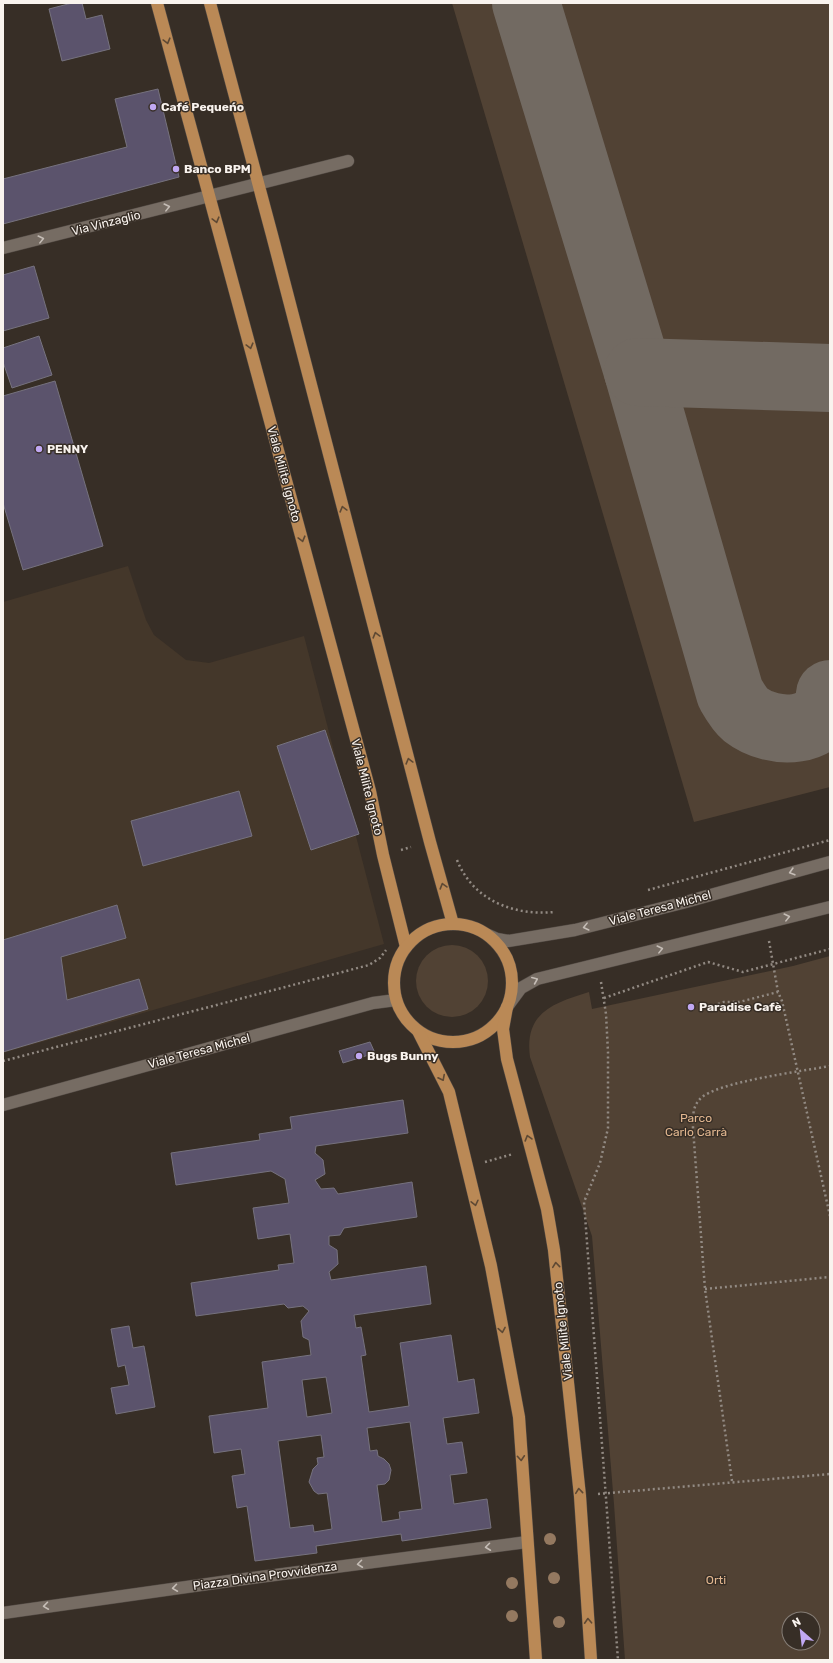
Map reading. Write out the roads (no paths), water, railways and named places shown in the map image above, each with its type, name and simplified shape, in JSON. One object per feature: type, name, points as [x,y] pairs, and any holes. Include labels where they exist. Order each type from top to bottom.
[{"type":"main road","name":"Viale Milite Ignoto","points":[[157,3],[370,791],[383,855],[406,947]]},
{"type":"main road","points":[[210,3],[259,184],[430,842],[453,924]]},
{"type":"main road","points":[[444,924],[472,927],[488,935],[502,950],[510,968],[512,987],[507,1007],[497,1022],[488,1031],[465,1041],[440,1041],[428,1037],[418,1031],[407,1020],[396,1000],[394,987],[394,973],[398,960],[406,947],[412,939],[429,928],[444,924]]},
{"type":"main road","name":"Viale Milite Ignoto","points":[[507,1007],[503,1028],[507,1059],[547,1209],[554,1250],[580,1496],[590,1660]]},
{"type":"main road","points":[[418,1031],[449,1092],[491,1266],[518,1417],[536,1660]]},
{"type":"street","name":"Via Vinzaglio","points":[[3,248],[348,161]]},
{"type":"street","name":"Viale Teresa Michel","points":[[488,935],[497,939],[508,941],[575,930],[682,903],[830,862]]},
{"type":"street","points":[[507,1007],[521,988],[537,979],[830,907]]},
{"type":"street","name":"Viale Teresa Michel","points":[[3,1105],[373,1003],[396,1000]]},
{"type":"street","name":"Piazza Divina Provvidenza","points":[[3,1613],[221,1582],[527,1542]]},
{"type":"place","name":"Café Pequeńo","points":[[153,107]]},
{"type":"place","name":"Banco BPM","points":[[176,169]]},
{"type":"place","name":"PENNY","points":[[39,449]]},
{"type":"place","name":"Paradise Cafè","points":[[691,1007]]},
{"type":"place","name":"Bugs Bunny","points":[[359,1056]]},
{"type":"park label","name":"Parco Carlo Carrà","points":[[696,1125]]},
{"type":"park label","name":"Orti","points":[[716,1580]]}]
